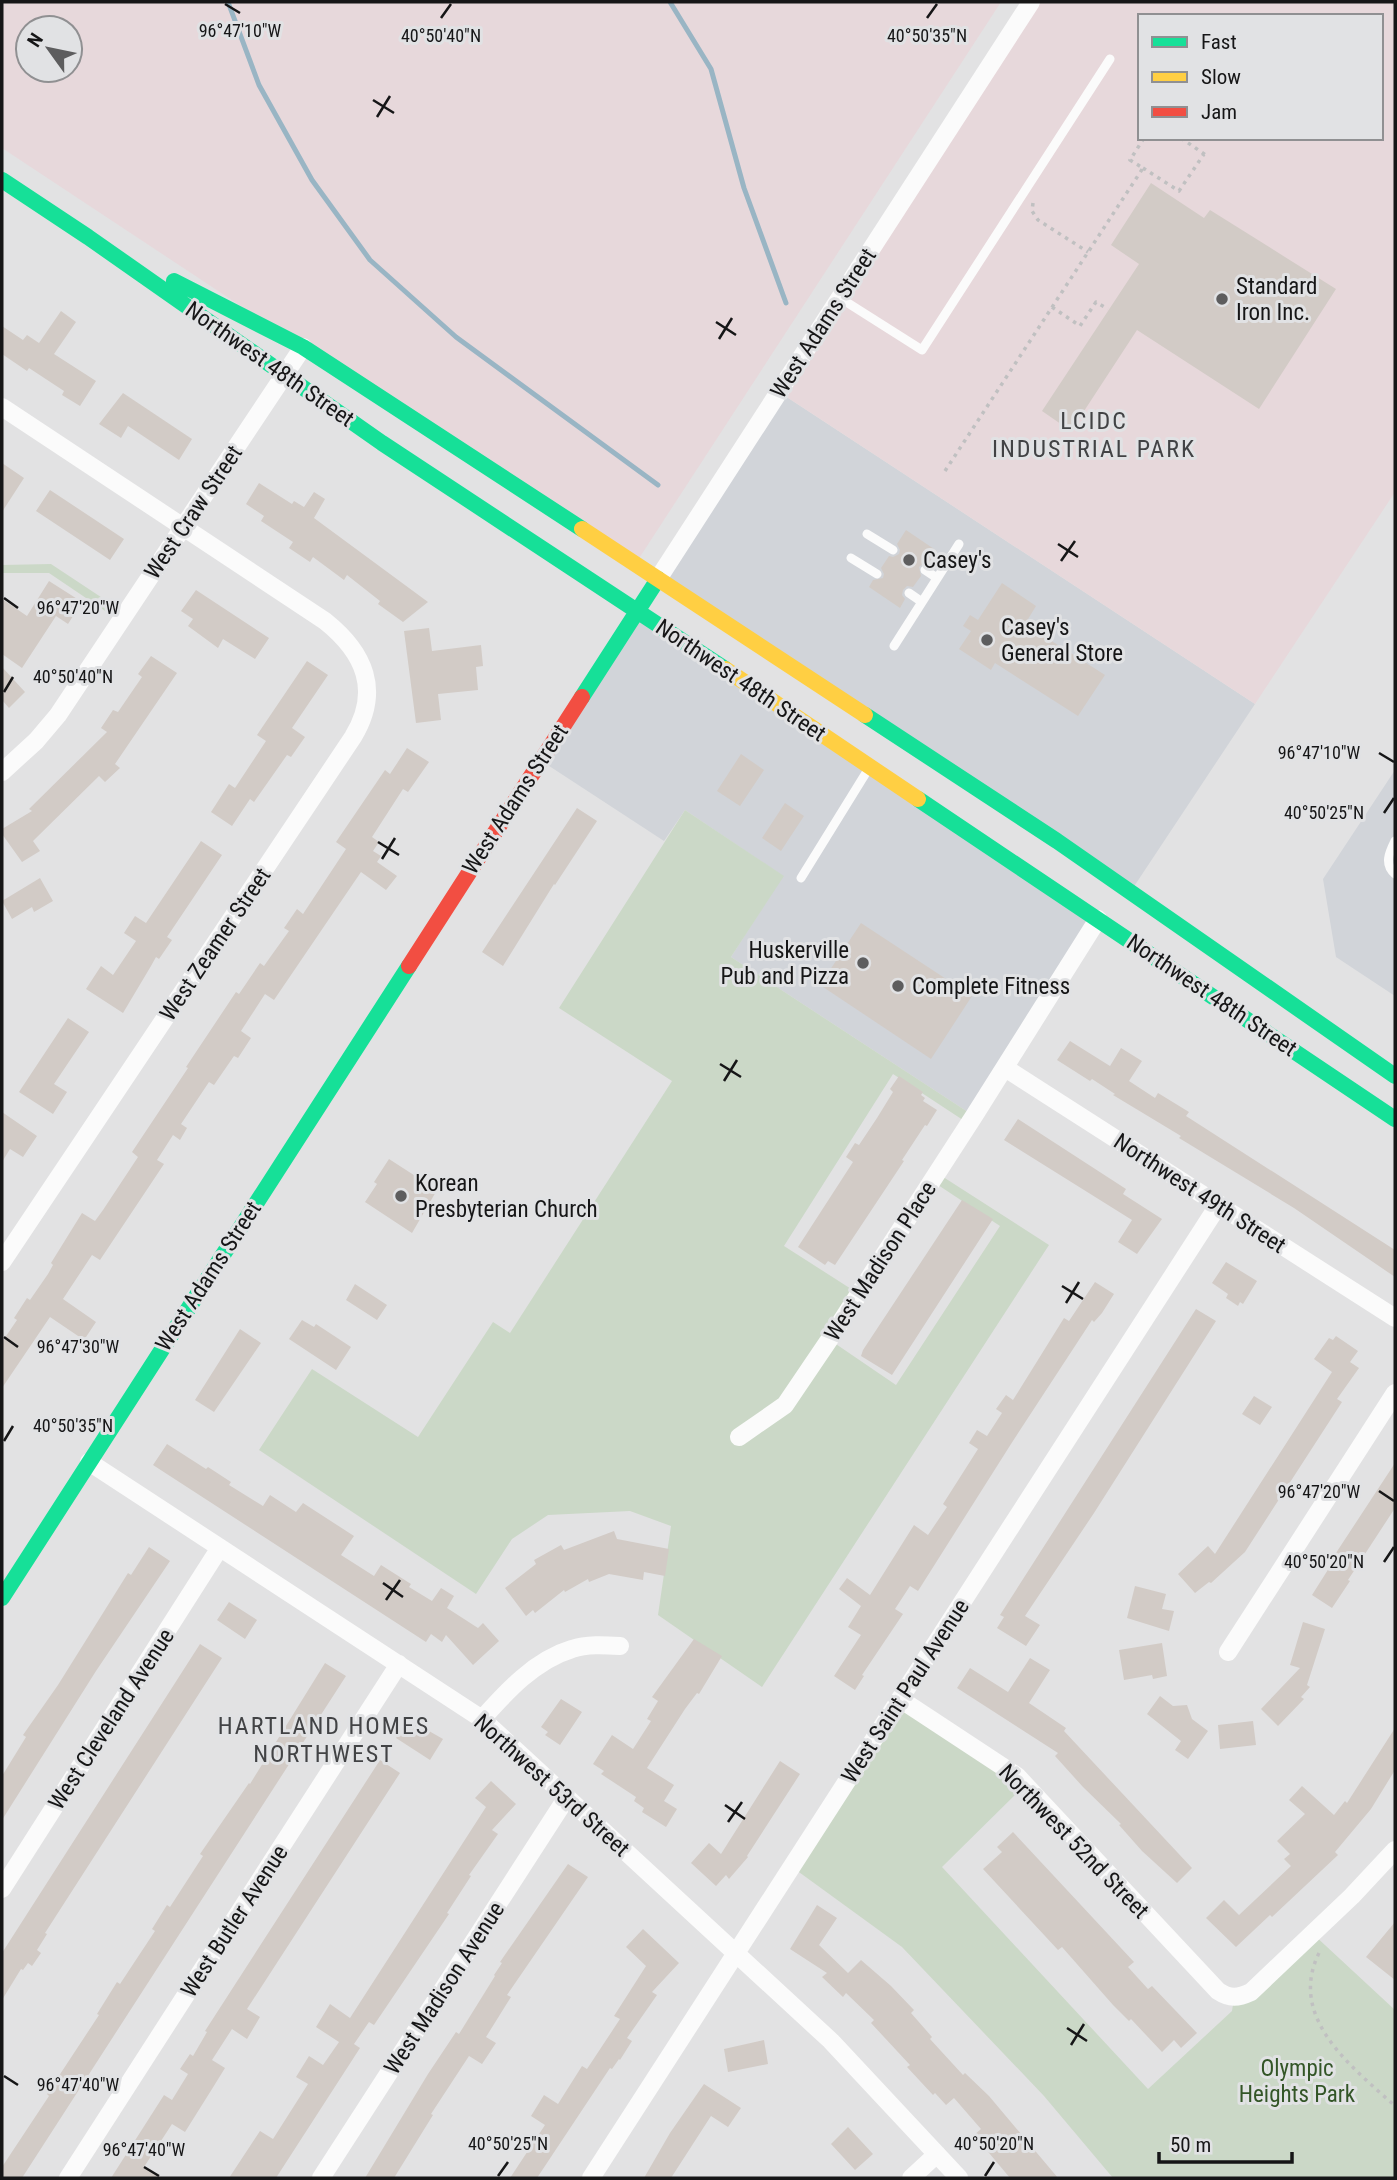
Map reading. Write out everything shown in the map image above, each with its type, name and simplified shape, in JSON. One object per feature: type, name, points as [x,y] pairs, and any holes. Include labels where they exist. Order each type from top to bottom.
[{"type":"main road","name":"Northwest 48th Street","points":[[2,180],[89,237],[382,443],[637,610],[1395,1119]]},
{"type":"main road","name":"Northwest 48th Street","points":[[89,237],[303,347],[1121,884],[1395,1076]]},
{"type":"main road","name":"West Adams Street","points":[[2,1598],[658,579]]},
{"type":"main road","points":[[1098,919],[1110,912],[1116,914],[1252,1004]]},
{"type":"main road","points":[[1355,1068],[1395,1076]]},
{"type":"street","name":"West Adams Street","points":[[658,579],[1031,2]]},
{"type":"street","name":"West Craw Street","points":[[2,772],[36,741],[58,715],[303,347]]},
{"type":"street","points":[[2,407],[183,527]]},
{"type":"street","name":"West Zeamer Street","points":[[2,1262],[357,730],[366,706],[364,669],[348,640],[325,621],[183,527]]},
{"type":"street","points":[[1005,1069],[1098,919]]},
{"type":"street","name":"Northwest 49th Street","points":[[1005,1069],[1395,1318]]},
{"type":"street","name":"West Madison Place","points":[[739,1437],[785,1405],[1005,1069]]},
{"type":"street","name":"West Saint Paul Avenue","points":[[591,2178],[1219,1205]]},
{"type":"street","points":[[1228,1652],[1395,1393]]},
{"type":"street","name":"Northwest 53rd Street","points":[[89,1462],[482,1719],[831,2041],[959,2178]]},
{"type":"street","name":"West Cleveland Avenue","points":[[2,1889],[219,1549]]},
{"type":"street","points":[[482,1719],[527,1675],[558,1655],[587,1646],[620,1646]]},
{"type":"street","name":"West Butler Avenue","points":[[68,2178],[399,1664]]},
{"type":"street","name":"Northwest 52nd Street","points":[[900,1699],[1017,1776],[1218,1991],[1234,1998],[1251,1992],[1394,1855]]},
{"type":"street","name":"West Madison Avenue","points":[[321,2178],[567,1797]]},
{"type":"street","points":[[911,2178],[937,2154]]},
{"type":"lane","points":[[840,298],[922,350],[1110,59]]},
{"type":"lane","points":[[867,534],[893,550]]},
{"type":"lane","points":[[894,646],[959,544]]},
{"type":"lane","points":[[851,558],[877,574]]},
{"type":"lane","points":[[925,570],[937,578]]},
{"type":"lane","points":[[909,593],[922,602]]},
{"type":"lane","points":[[801,878],[870,766]]},
{"type":"lane","points":[[1395,841],[1388,862],[1395,874]]},
{"type":"path","points":[[1143,140],[1130,160],[1179,191],[1205,155],[1184,140]]},
{"type":"path","points":[[945,471],[1143,168]]},
{"type":"path","points":[[1034,201],[1032,211],[1038,220],[1088,252]]},
{"type":"path","points":[[1052,307],[1080,326],[1096,302],[1108,309]]},
{"type":"path","points":[[1320,1951],[1312,1967],[1310,1981],[1315,2012],[1342,2059],[1395,2106]]},
{"type":"shaded area","points":[[2,2],[1001,2],[634,566],[2,148]]},
{"type":"shaded area","points":[[1031,2],[1395,2],[1395,492],[1255,704],[779,392]]},
{"type":"shaded area","points":[[779,392],[1255,704],[1131,891],[658,579]]},
{"type":"shaded area","points":[[637,610],[1098,919],[974,1116],[731,957],[783,876],[685,810],[664,841],[540,760]]},
{"type":"shaded area","points":[[1395,770],[1395,996],[1336,957],[1323,879]]},
{"type":"green space","points":[[51,564],[125,613],[120,621],[49,573],[2,573],[2,565]]},
{"type":"green space","points":[[685,810],[784,876],[731,957],[974,1116],[969,1124],[893,1074],[784,1246],[859,1294],[830,1340],[896,1385],[1000,1226],[932,1181],[937,1173],[1049,1245],[762,1687],[658,1615],[671,1526],[630,1511],[548,1515],[512,1539],[476,1594],[259,1450],[312,1369],[418,1437],[493,1322],[510,1333],[672,1081],[559,1008]]},
{"type":"green space","name":"Olympic Heights Park","points":[[900,1699],[1025,1785],[942,1867],[1148,2089],[1232,2011],[1234,1998],[1312,1933],[1395,2010],[1395,2178],[1113,2178],[1044,2096],[902,1947],[792,1867]]},
{"type":"building","name":"Standard Iron Inc.","points":[[1151,183],[1204,218],[1210,210],[1336,289],[1259,409],[1137,330],[1071,431],[1042,411],[1139,264],[1111,245]]},
{"type":"building","points":[[61,311],[76,322],[54,354],[96,381],[80,406],[62,395],[64,391],[2,354],[2,326],[23,340],[27,335],[39,343]]},
{"type":"building","points":[[123,393],[192,439],[179,460],[128,426],[121,438],[99,424]]},
{"type":"building","points":[[2,463],[24,478],[2,512]]},
{"type":"building","points":[[259,483],[292,504],[294,501],[304,507],[314,492],[325,499],[314,518],[428,602],[403,622],[378,604],[380,601],[347,575],[344,580],[313,557],[310,562],[289,548],[293,542],[261,521],[264,516],[246,504]]},
{"type":"building","points":[[50,490],[124,539],[110,560],[36,511]]},
{"type":"building","name":"Casey's","points":[[906,530],[937,551],[928,564],[919,567],[921,576],[913,587],[907,586],[903,590],[905,599],[900,608],[869,587],[873,580],[883,578],[881,568],[889,556],[899,554],[897,544]]},
{"type":"building","points":[[49,581],[82,602],[68,624],[56,616],[22,668],[2,654],[2,599],[27,616]]},
{"type":"building","points":[[1002,583],[1036,606],[1025,624],[1105,675],[1078,716],[995,663],[991,670],[959,649],[971,631],[963,626],[970,615],[978,620]]},
{"type":"building","points":[[196,590],[269,638],[255,659],[223,639],[218,648],[188,626],[193,619],[181,611]]},
{"type":"building","points":[[429,628],[432,651],[481,645],[483,666],[476,667],[478,690],[438,694],[441,720],[416,723],[404,631]]},
{"type":"building","points":[[151,656],[177,673],[115,764],[120,768],[105,782],[99,776],[33,841],[40,851],[22,862],[2,834],[2,829],[32,811],[29,809],[107,732],[101,728],[113,710],[118,712],[142,677],[138,674]]},
{"type":"building","points":[[307,661],[328,675],[292,728],[305,737],[291,757],[287,755],[254,802],[250,799],[232,826],[211,812],[229,784],[235,788],[266,741],[257,735]]},
{"type":"building","points":[[2,667],[25,692],[9,708],[2,700]]},
{"type":"building","points":[[407,748],[429,762],[408,792],[403,789],[372,837],[379,842],[373,851],[381,856],[377,862],[397,876],[386,890],[361,872],[274,1000],[265,994],[241,1031],[251,1038],[238,1058],[234,1056],[214,1085],[209,1082],[181,1124],[187,1128],[180,1140],[173,1135],[157,1160],[164,1164],[100,1260],[92,1255],[63,1299],[96,1322],[84,1340],[50,1317],[2,1388],[2,1342],[17,1320],[14,1318],[48,1274],[53,1265],[51,1263],[82,1213],[95,1221],[103,1210],[138,1157],[132,1152],[188,1068],[186,1067],[236,992],[239,994],[260,963],[264,966],[289,931],[284,928],[297,909],[303,914],[346,849],[336,842],[385,770],[390,774]]},
{"type":"building","points":[[741,754],[764,770],[740,806],[717,791]]},
{"type":"building","points":[[785,803],[804,816],[781,851],[762,838]]},
{"type":"building","points":[[577,808],[597,821],[503,966],[482,952]]},
{"type":"building","points":[[201,841],[222,855],[167,937],[172,940],[159,959],[156,957],[123,1013],[86,989],[101,966],[113,975],[136,941],[124,933],[135,916],[146,923]]},
{"type":"building","points":[[40,878],[53,901],[34,912],[32,907],[12,919],[2,901]]},
{"type":"building","points":[[861,923],[972,996],[931,1059],[820,985]]},
{"type":"building","points":[[68,1018],[89,1032],[54,1084],[67,1092],[53,1114],[19,1092]]},
{"type":"building","points":[[1070,1041],[1110,1066],[1121,1048],[1142,1061],[1129,1081],[1155,1098],[1158,1093],[1189,1112],[1186,1116],[1395,1250],[1395,1277],[1294,1208],[1179,1138],[1181,1136],[1113,1095],[1115,1094],[1092,1079],[1090,1081],[1057,1060]]},
{"type":"building","points":[[899,1076],[923,1092],[923,1101],[937,1110],[835,1265],[828,1261],[825,1265],[798,1247],[853,1162],[846,1157],[855,1143],[859,1145],[877,1118],[893,1092],[890,1089]]},
{"type":"building","points":[[2,1112],[37,1136],[23,1157],[10,1149],[2,1162]]},
{"type":"building","points":[[1018,1119],[1126,1189],[1123,1194],[1162,1219],[1137,1254],[1118,1242],[1132,1220],[1004,1140]]},
{"type":"building","name":"Korean Presbyterian Church","points":[[389,1159],[437,1190],[412,1233],[365,1202]]},
{"type":"building","points":[[962,1200],[993,1219],[892,1375],[861,1356],[863,1350]]},
{"type":"building","points":[[1226,1262],[1257,1281],[1243,1304],[1240,1302],[1238,1306],[1226,1298],[1228,1294],[1212,1283]]},
{"type":"building","points":[[1095,1282],[1114,1294],[1102,1313],[1094,1322],[1092,1320],[918,1591],[910,1586],[895,1609],[903,1614],[855,1690],[834,1676],[861,1635],[848,1627],[861,1606],[839,1589],[847,1578],[870,1595],[914,1525],[928,1535],[947,1507],[943,1504],[978,1449],[969,1443],[977,1430],[987,1436],[1002,1413],[996,1409],[1006,1395],[1013,1400],[1064,1318],[1069,1321]]},
{"type":"building","points":[[355,1284],[387,1305],[377,1320],[346,1300]]},
{"type":"building","points":[[1196,1309],[1216,1321],[1025,1616],[1040,1625],[1026,1646],[997,1628],[1004,1617],[1000,1615]]},
{"type":"building","points":[[302,1320],[314,1327],[316,1324],[351,1347],[336,1370],[289,1339]]},
{"type":"building","points":[[240,1329],[261,1343],[214,1412],[195,1400]]},
{"type":"building","points":[[1336,1336],[1358,1351],[1350,1362],[1359,1368],[1337,1399],[1342,1402],[1245,1552],[1211,1583],[1195,1593],[1178,1574],[1208,1546],[1215,1554],[1332,1372],[1314,1359],[1329,1338],[1333,1340]]},
{"type":"building","points":[[1254,1396],[1272,1407],[1260,1425],[1242,1414]]},
{"type":"building","points":[[167,1444],[206,1469],[208,1467],[231,1482],[229,1485],[263,1506],[270,1495],[296,1512],[303,1503],[354,1536],[341,1555],[374,1576],[381,1565],[432,1601],[441,1588],[454,1596],[447,1608],[478,1628],[483,1623],[499,1641],[473,1665],[446,1635],[442,1642],[431,1634],[426,1642],[153,1465]]},
{"type":"building","points":[[1395,1463],[1395,1508],[1332,1608],[1312,1595],[1336,1557],[1334,1556]]},
{"type":"building","points":[[614,1531],[617,1539],[669,1549],[665,1576],[644,1572],[643,1580],[609,1574],[589,1582],[588,1579],[565,1592],[564,1590],[535,1613],[533,1610],[526,1616],[505,1588],[536,1564],[534,1560],[561,1545],[564,1550]]},
{"type":"building","points":[[149,1547],[170,1561],[96,1671],[2,1820],[2,1776],[26,1737],[23,1735],[58,1685],[128,1573],[131,1575]]},
{"type":"building","points":[[1135,1586],[1166,1594],[1162,1609],[1174,1611],[1169,1631],[1127,1618]]},
{"type":"building","points":[[229,1602],[257,1620],[245,1639],[217,1620]]},
{"type":"building","points":[[1303,1622],[1325,1629],[1307,1685],[1310,1687],[1301,1697],[1304,1699],[1278,1726],[1261,1709],[1300,1668],[1290,1665]]},
{"type":"building","points":[[694,1639],[722,1656],[647,1768],[674,1785],[664,1801],[677,1809],[666,1827],[642,1812],[644,1808],[634,1801],[636,1797],[601,1774],[604,1771],[593,1764],[612,1735],[633,1749],[651,1721],[647,1719],[658,1701],[652,1697]]},
{"type":"building","points":[[1162,1643],[1167,1676],[1153,1679],[1152,1675],[1124,1680],[1119,1650]]},
{"type":"building","points":[[200,1644],[222,1658],[45,1933],[47,1934],[37,1950],[41,1953],[32,1966],[28,1963],[21,1969],[2,2000],[2,1953]]},
{"type":"building","points":[[1030,1658],[1050,1670],[1029,1703],[1066,1728],[1064,1731],[1192,1868],[1177,1883],[1142,1851],[1119,1825],[1121,1824],[1083,1787],[1055,1756],[1058,1753],[957,1688],[970,1668],[1008,1692]]},
{"type":"building","points":[[325,1663],[346,1676],[22,2178],[2,2178],[2,2167],[49,2096],[47,2094],[99,2015],[97,2014],[117,1982],[120,1984],[155,1931],[152,1929],[167,1905],[170,1907],[203,1856],[200,1854],[250,1784]]},
{"type":"building","points":[[1160,1696],[1173,1706],[1187,1705],[1192,1719],[1208,1731],[1188,1759],[1175,1750],[1181,1741],[1147,1714]]},
{"type":"building","points":[[561,1699],[582,1712],[560,1745],[545,1735],[548,1732],[541,1727]]},
{"type":"building","points":[[408,1719],[443,1739],[430,1760],[396,1738]]},
{"type":"building","points":[[1253,1721],[1256,1745],[1220,1749],[1218,1725]]},
{"type":"building","points":[[1395,1728],[1395,1770],[1371,1809],[1335,1852],[1338,1855],[1236,1947],[1206,1918],[1224,1900],[1239,1915],[1291,1866],[1284,1859],[1290,1854],[1277,1841],[1305,1814],[1289,1800],[1302,1786],[1334,1815],[1345,1801],[1347,1803]]},
{"type":"building","points":[[380,1760],[400,1773],[247,2009],[260,2017],[247,2039],[232,2029],[212,2060],[225,2068],[185,2132],[172,2124],[144,2167],[162,2178],[111,2178],[164,2095],[172,2100],[188,2074],[180,2069],[190,2054],[193,2056],[207,2032],[205,2031]]},
{"type":"building","points":[[780,1761],[800,1774],[748,1857],[729,1879],[726,1875],[716,1886],[691,1863],[709,1843],[721,1854]]},
{"type":"building","points":[[491,1781],[516,1804],[492,1830],[498,1834],[469,1875],[471,1876],[447,1913],[449,1914],[374,2025],[369,2022],[354,2044],[360,2048],[276,2178],[229,2178],[260,2131],[273,2139],[308,2084],[296,2077],[309,2056],[323,2065],[339,2042],[316,2027],[330,2004],[350,2018],[486,1807],[475,1798]]},
{"type":"building","points":[[1013,1832],[1134,1962],[1128,1967],[1148,1989],[1152,1986],[1197,2033],[1181,2048],[1174,2040],[1162,2052],[1131,2019],[1129,2021],[1113,2005],[1062,1947],[1058,1950],[983,1869],[1002,1852],[997,1847]]},
{"type":"building","points":[[568,1864],[588,1877],[507,1995],[511,1997],[486,2037],[496,2043],[482,2064],[469,2056],[394,2178],[365,2178],[428,2074],[456,2032],[459,2034],[495,1976],[502,1963],[500,1962]]},
{"type":"building","points":[[817,1905],[837,1918],[819,1945],[848,1973],[861,1960],[891,1986],[914,2010],[911,2013],[932,2037],[930,2039],[963,2075],[965,2073],[989,2096],[1058,2178],[1010,2178],[974,2135],[981,2129],[954,2098],[946,2105],[935,2093],[933,2095],[907,2067],[910,2065],[871,2023],[874,2020],[846,1993],[843,1997],[822,1977],[827,1973],[790,1949]]},
{"type":"building","points":[[1395,1922],[1395,1980],[1366,1957]]},
{"type":"building","points":[[643,1929],[679,1963],[652,1992],[657,1995],[627,2038],[632,2041],[620,2060],[610,2068],[537,2178],[510,2178],[545,2125],[531,2116],[544,2095],[558,2104],[582,2066],[587,2069],[620,2019],[614,2016],[646,1966],[626,1947]]},
{"type":"building","points":[[764,2040],[768,2064],[728,2072],[724,2049]]},
{"type":"building","points":[[704,2084],[741,2108],[728,2127],[711,2116],[671,2178],[644,2178],[670,2133]]},
{"type":"building","points":[[848,2127],[873,2154],[855,2170],[831,2144]]},
{"type":"waterway","points":[[228,2],[259,85],[312,180],[370,260],[456,337],[658,485]]},
{"type":"waterway","points":[[670,2],[711,69],[744,188],[786,303]]},
{"type":"traffic: fast","points":[[2,180],[382,443],[725,669]]},
{"type":"traffic: fast","points":[[174,281],[303,347],[582,529]]},
{"type":"traffic: fast","points":[[582,697],[658,579]]},
{"type":"traffic: fast","points":[[865,715],[1057,841],[1395,1076]]},
{"type":"traffic: fast","points":[[918,799],[1395,1119]]},
{"type":"traffic: fast","points":[[2,1598],[409,966]]},
{"type":"traffic: slow","points":[[582,529],[865,715]]},
{"type":"traffic: slow","points":[[725,669],[918,799]]},
{"type":"traffic: jam","points":[[409,966],[582,697]]},
{"type":"place","name":"Standard Iron Inc.","points":[[1222,299]]},
{"type":"place","name":"Casey's","points":[[909,560]]},
{"type":"place","name":"Casey's General Store","points":[[987,640]]},
{"type":"place","name":"Huskerville Pub and Pizza","points":[[863,963]]},
{"type":"place","name":"Complete Fitness","points":[[898,986]]},
{"type":"place","name":"Korean Presbyterian Church","points":[[401,1196]]},
{"type":"district","name":"LCIDC INDUSTRIAL PARK","points":[[1094,435]]},
{"type":"district","name":"HARTLAND HOMES NORTHWEST","points":[[324,1740]]}]
